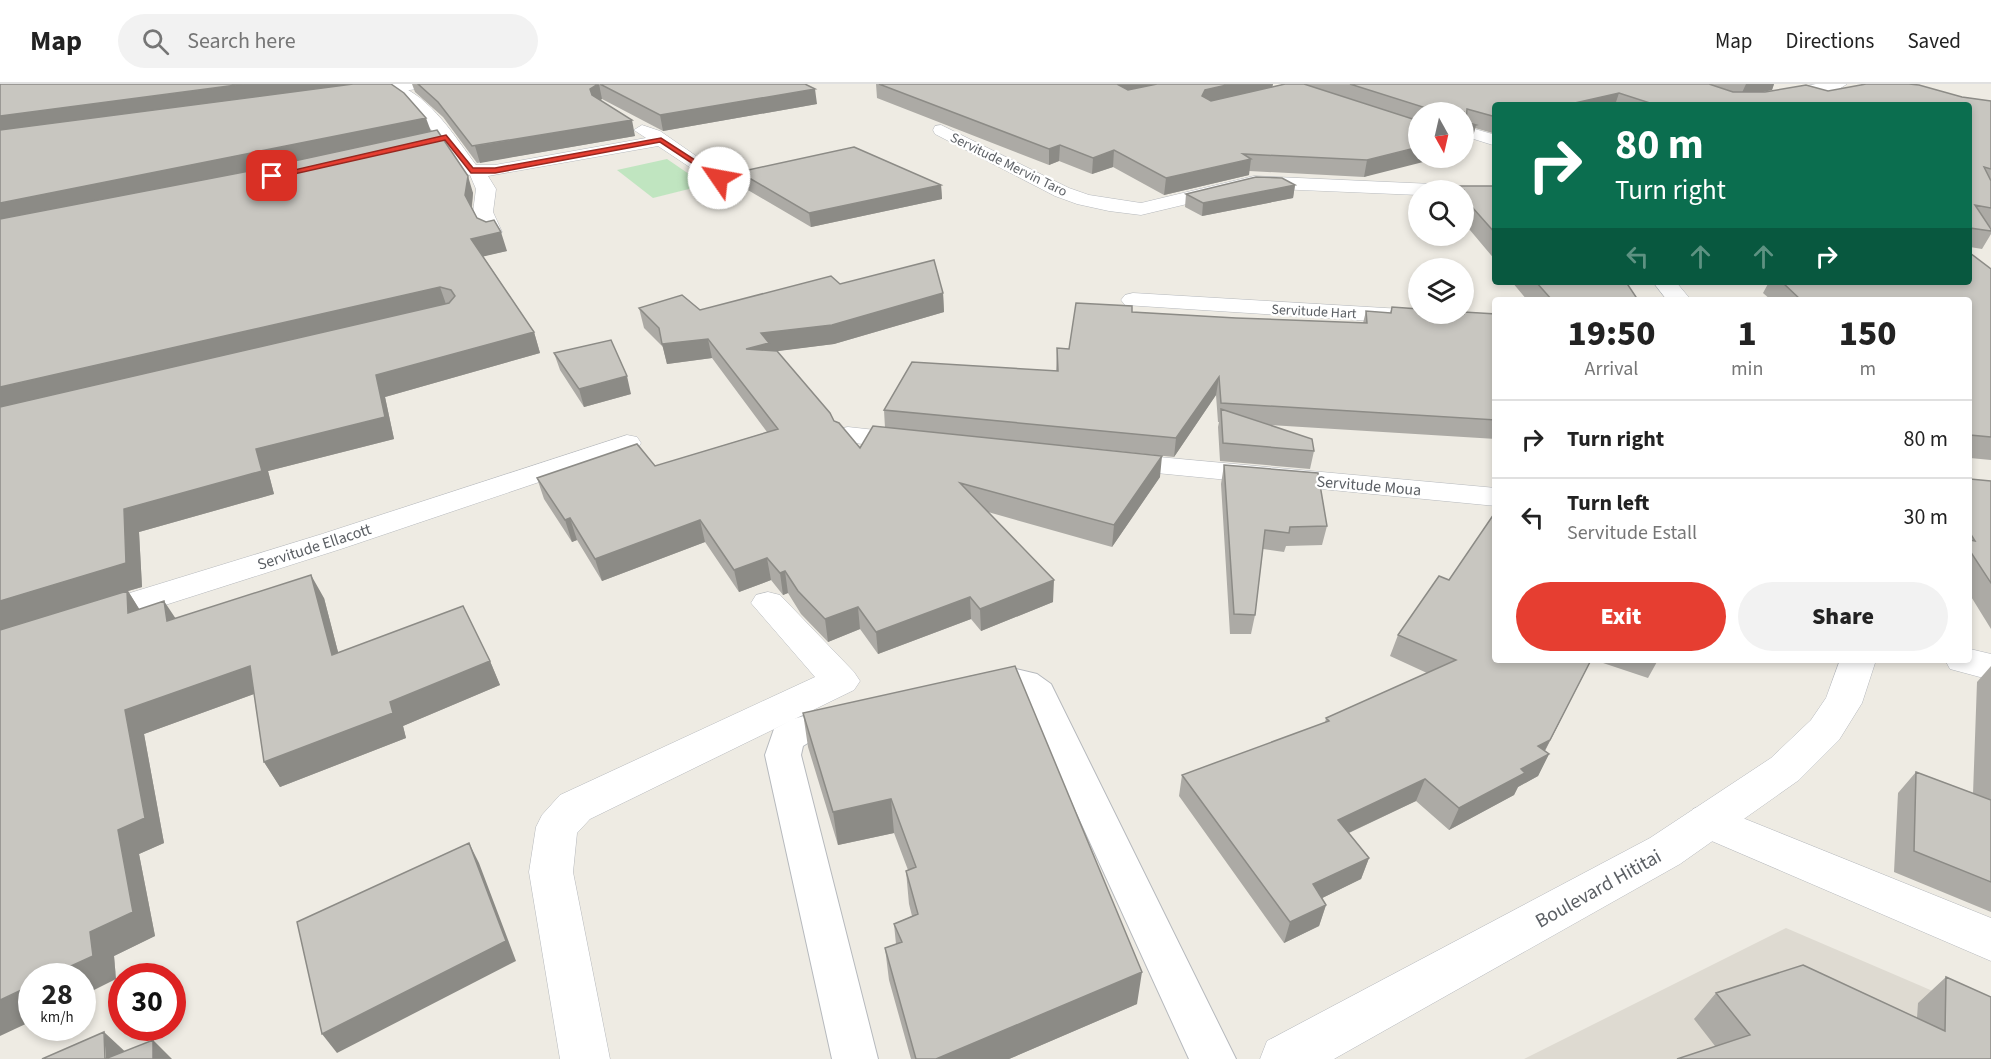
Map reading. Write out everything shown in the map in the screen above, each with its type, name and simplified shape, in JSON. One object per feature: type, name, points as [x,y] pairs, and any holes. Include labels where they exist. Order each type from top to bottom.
[{"type":"street","points":[[331,95],[417,84]]},
{"type":"street","points":[[1732,102],[1832,85]]},
{"type":"street","points":[[388,86],[417,104],[471,170],[481,172],[661,140]]},
{"type":"street","points":[[623,118],[719,178]]},
{"type":"street","name":"Servitude Mervin Taro","points":[[941,130],[1062,192],[1084,200],[1119,207],[1141,209],[1254,182],[1408,189]]},
{"type":"street","points":[[1474,134],[1492,140]]},
{"type":"street","points":[[378,152],[446,138]]},
{"type":"street","points":[[1474,147],[1492,152]]},
{"type":"street","points":[[481,172],[479,176],[486,189],[483,212],[492,232]]},
{"type":"street","points":[[1666,285],[1676,297]]},
{"type":"street","name":"Servitude Hart","points":[[1132,300],[1492,322]]},
{"type":"street","points":[[848,435],[942,445]]},
{"type":"street","name":"Servitude Ellacott","points":[[67,625],[333,541],[627,443]]},
{"type":"street","name":"Servitude Moua","points":[[1492,497],[1085,466],[1492,511]]},
{"type":"street","points":[[585,1059],[552,872],[556,827],[575,807],[841,681],[768,603]]},
{"type":"street","points":[[1972,662],[1991,667]]},
{"type":"street","name":"Boulevard Hititai","points":[[1285,1059],[1336,1047],[1665,851],[1785,769],[1826,730],[1843,703],[1858,663]]},
{"type":"street","points":[[1708,821],[1991,940]]},
{"type":"lane","points":[[942,695],[1011,679],[1028,683],[1039,693],[1213,1059]]},
{"type":"lane","points":[[855,1059],[783,755],[787,739],[805,728],[873,711]]},
{"type":"shaded area","points":[[1786,928],[1991,1016],[1991,1059],[1524,1059]]},
{"type":"green space","points":[[667,159],[705,185],[653,198],[617,170]]},
{"type":"building","points":[[0,84],[244,84],[0,116]]},
{"type":"building","points":[[353,84],[391,84],[404,93],[426,118],[0,203],[0,130]]},
{"type":"building","points":[[418,84],[598,84],[590,89],[592,95],[632,120],[472,146],[438,102]]},
{"type":"building","points":[[600,84],[805,84],[815,89],[660,115]]},
{"type":"building","points":[[879,84],[1117,84],[1128,90],[1157,84],[1231,84],[1205,90],[1202,96],[1211,101],[1285,84],[1304,84],[1408,117],[1408,150],[1367,160],[1243,154],[1251,159],[1166,178],[1114,150],[1093,158],[1060,145],[1049,149]]},
{"type":"building","points":[[1350,84],[1709,84],[1733,92],[1765,92],[1806,85],[1828,91],[1866,84],[1909,84],[1962,97],[1991,101],[1991,169],[1984,167],[1991,181],[1991,208],[1975,205],[1991,231],[1972,228],[1972,102],[1647,102],[1619,93],[1579,102],[1492,102],[1492,116],[1474,111],[1474,102],[1408,102]]},
{"type":"building","points":[[437,130],[468,176],[465,195],[477,218],[486,222],[494,220],[501,232],[471,239],[534,332],[376,375],[385,417],[256,449],[262,471],[124,509],[126,563],[0,601],[0,407],[449,303],[455,296],[451,290],[440,287],[0,387],[0,219],[244,172]]},
{"type":"building","points":[[854,147],[941,185],[809,213],[739,172]]},
{"type":"building","points":[[1256,177],[1282,178],[1295,185],[1203,203],[1186,194]]},
{"type":"building","points":[[1474,186],[1492,186],[1492,230],[1474,209]]},
{"type":"building","points":[[1972,255],[1991,269],[1991,437],[1972,435],[1972,297],[1798,297],[1785,285],[1972,285]]},
{"type":"building","points":[[934,260],[943,293],[832,325],[761,333],[769,343],[746,349],[777,351],[830,413],[834,421],[839,423],[860,448],[873,426],[1162,456],[1114,525],[960,483],[1054,580],[980,609],[970,597],[876,632],[858,607],[825,619],[798,591],[785,571],[780,573],[767,558],[734,570],[700,520],[595,559],[570,518],[565,520],[537,478],[637,444],[655,466],[778,429],[708,339],[662,344],[659,328],[639,308],[682,295],[700,310],[831,276],[840,284]]},
{"type":"building","points":[[1539,285],[1628,285],[1636,297],[1549,297]]},
{"type":"building","points":[[1076,303],[1132,306],[1132,312],[1367,323],[1366,311],[1391,313],[1392,307],[1408,308],[1408,324],[1474,324],[1474,313],[1492,314],[1492,420],[1221,403],[1219,377],[1176,438],[884,410],[912,362],[1058,371],[1057,348],[1069,349]]},
{"type":"building","points":[[611,340],[627,376],[579,389],[554,353]]},
{"type":"building","points":[[1221,409],[1312,439],[1314,451],[1223,443]]},
{"type":"building","points":[[1224,465],[1318,473],[1327,526],[1290,527],[1289,533],[1265,530],[1255,615],[1234,614]]},
{"type":"building","points":[[1972,479],[1991,481],[1991,583],[1972,554],[1972,540],[1975,541],[1972,536]]},
{"type":"building","points":[[1492,517],[1492,663],[1589,663],[1550,740],[1538,746],[1549,754],[1521,769],[1525,773],[1459,808],[1425,779],[1338,820],[1369,858],[1313,884],[1326,905],[1290,922],[1182,775],[1329,721],[1326,718],[1456,660],[1398,635],[1439,576],[1449,580]]},
{"type":"building","points":[[311,575],[332,655],[463,606],[490,661],[390,702],[393,713],[264,762],[250,666],[125,710],[145,818],[118,830],[133,912],[90,932],[93,956],[78,963],[18,963],[18,992],[0,1000],[0,630],[127,591],[128,613],[164,601],[167,621]]},
{"type":"building","points":[[1015,666],[1142,972],[936,1059],[916,1059],[885,948],[902,942],[894,924],[918,914],[906,871],[916,867],[891,799],[833,812],[803,713]]},
{"type":"building","points":[[1916,772],[1991,800],[1991,882],[1914,851]]},
{"type":"building","points":[[469,843],[506,941],[322,1034],[297,922]]},
{"type":"building","points":[[1803,965],[1945,1031],[1946,977],[1991,997],[1991,1059],[1677,1059],[1750,1035],[1716,993]]},
{"type":"building","points":[[104,1032],[105,1059],[42,1059],[83,1041],[96,1041],[96,1035]]},
{"type":"building","points":[[153,1041],[153,1059],[105,1059]]},
{"type":"route","points":[[272,176],[446,138],[471,170],[481,172],[661,140],[719,178]]}]
